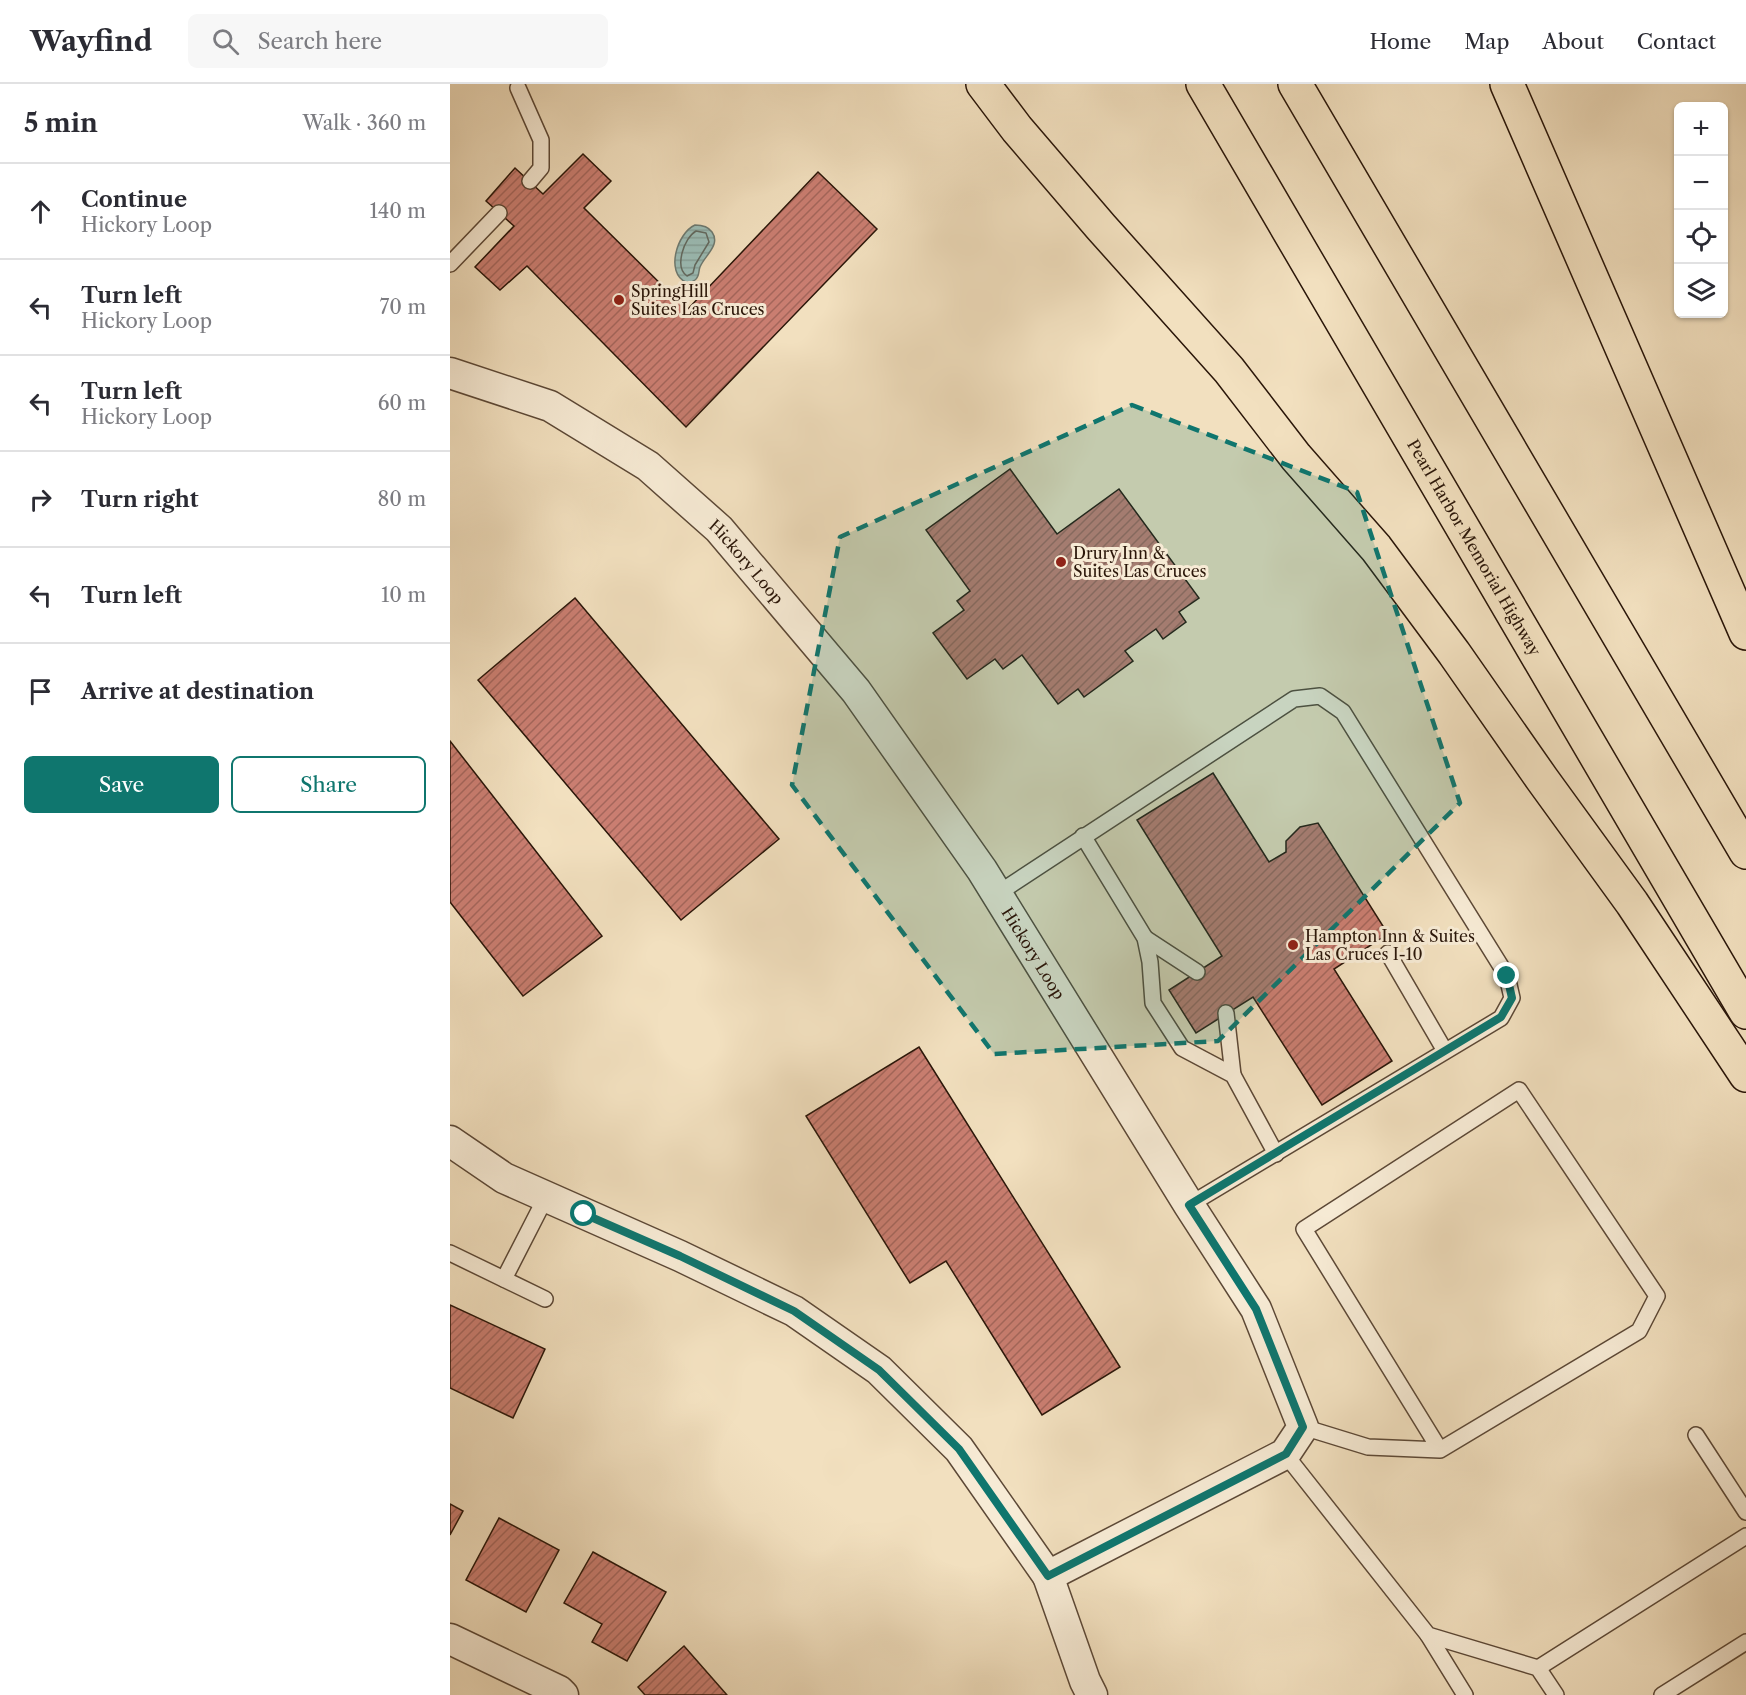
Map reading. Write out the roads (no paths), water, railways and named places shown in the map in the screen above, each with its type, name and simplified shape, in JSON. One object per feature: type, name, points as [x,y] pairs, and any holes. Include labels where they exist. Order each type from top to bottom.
[{"type":"highway","points":[[983,84],[1017,129],[1229,370],[1296,457],[1376,548],[1454,653],[1632,903],[1746,1076]]},
{"type":"highway","name":"Pearl Harbor Memorial Highway","points":[[1203,84],[1746,1012]]},
{"type":"highway","points":[[1295,84],[1746,852]]},
{"type":"highway","points":[[1507,84],[1746,633]]},
{"type":"street","name":"Hickory Loop","points":[[450,373],[549,406],[648,466],[719,529],[856,691],[997,894],[1256,1309],[1303,1427]]},
{"type":"street","points":[[450,1141],[504,1179],[680,1256],[794,1311],[879,1370],[959,1449],[1048,1576],[1092,1695]]},
{"type":"street","points":[[1048,1576],[1286,1454],[1303,1427]]},
{"type":"street","points":[[450,1639],[559,1691],[563,1695]]},
{"type":"lane","points":[[518,88],[542,140],[541,168],[530,181]]},
{"type":"lane","points":[[450,264],[499,213]]},
{"type":"lane","points":[[997,894],[1294,699],[1320,696],[1343,712],[1507,976],[1512,998],[1501,1017],[1189,1205]]},
{"type":"lane","points":[[1083,836],[1145,938],[1150,962],[1153,1003],[1182,1048],[1233,1075]]},
{"type":"lane","points":[[1145,938],[1197,972]]},
{"type":"lane","points":[[1388,953],[1445,1051]]},
{"type":"lane","points":[[1226,1014],[1233,1075],[1276,1154]]},
{"type":"lane","points":[[1303,1427],[1368,1448],[1440,1450],[1639,1331],[1657,1296],[1519,1090],[1304,1228],[1440,1450]]},
{"type":"lane","points":[[504,1279],[546,1197]]},
{"type":"lane","points":[[450,1253],[545,1299]]},
{"type":"lane","points":[[1696,1435],[1746,1512]]},
{"type":"lane","points":[[1286,1454],[1428,1635],[1465,1695]]},
{"type":"lane","points":[[1538,1668],[1746,1536]]},
{"type":"lane","points":[[1428,1635],[1538,1668],[1556,1695]]},
{"type":"lane","points":[[1662,1695],[1746,1642]]},
{"type":"water","points":[[695,225],[709,228],[715,241],[700,267],[697,278],[686,282],[676,270],[676,253],[683,236]]},
{"type":"place","name":"SpringHill Suites Las Cruces","points":[[619,300]]},
{"type":"place","name":"Drury Inn & Suites Las Cruces","points":[[1061,562]]},
{"type":"place","name":"Hampton Inn & Suites Las Cruces I-10","points":[[1293,945]]}]
